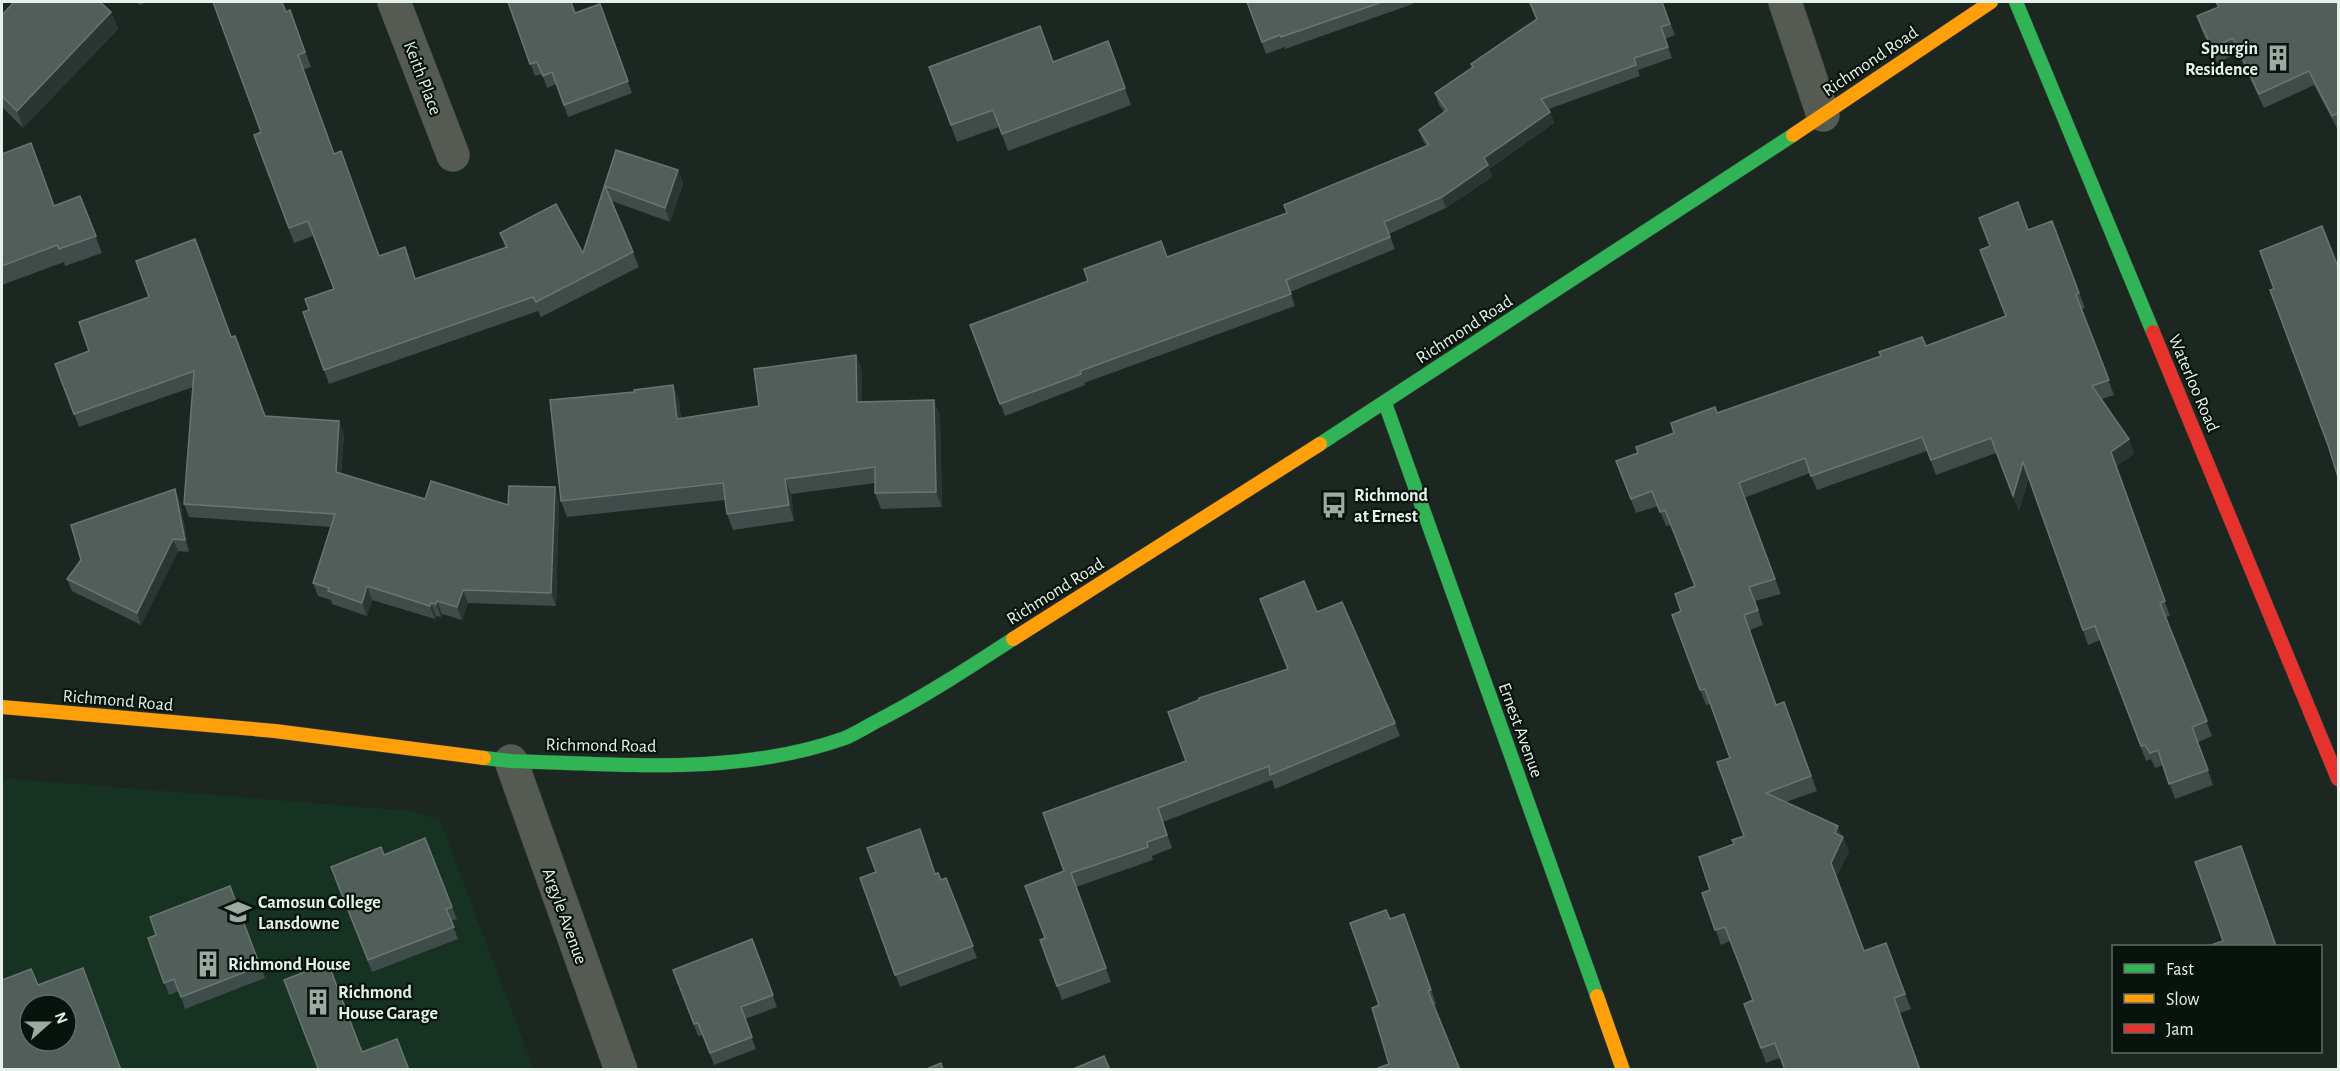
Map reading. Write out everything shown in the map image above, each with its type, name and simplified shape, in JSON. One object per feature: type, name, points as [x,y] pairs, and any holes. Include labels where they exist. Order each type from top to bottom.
[{"type":"main road","name":"Richmond Road","points":[[2,707],[275,731],[511,761],[689,764],[801,752],[847,737],[914,702],[1385,403],[1991,2]]},
{"type":"main road","name":"Waterloo Road","points":[[2016,2],[2338,779]]},
{"type":"main road","name":"Ernest Avenue","points":[[1385,403],[1623,1070]]},
{"type":"street","name":"Keith Place","points":[[394,2],[453,155]]},
{"type":"street","points":[[1785,2],[1823,115]]},
{"type":"street","name":"Argyle Avenue","points":[[511,761],[621,1070]]},
{"type":"shaded area","name":"Camosun College Lansdowne","points":[[2,778],[414,811],[440,820],[534,1069],[2,1069]]},
{"type":"building","points":[[14,2],[100,2],[111,12],[17,111],[2,96],[2,15]]},
{"type":"building","points":[[213,2],[282,2],[286,12],[290,10],[305,52],[298,55],[334,154],[341,151],[379,256],[405,247],[415,279],[507,247],[500,233],[556,204],[583,253],[616,150],[678,170],[665,208],[605,186],[633,252],[536,302],[533,297],[324,370],[303,312],[309,310],[305,299],[334,289],[308,221],[289,228],[254,135],[261,132]]},
{"type":"building","points":[[508,2],[571,2],[575,13],[600,4],[628,81],[564,105],[552,72],[543,76],[537,62],[530,64]]},
{"type":"building","points":[[1247,2],[1382,2],[1262,42]]},
{"type":"building","points":[[1662,2],[1670,24],[1661,27],[1668,47],[1634,58],[1636,65],[1541,99],[1550,112],[1484,158],[1488,165],[1442,197],[1384,222],[1390,237],[1286,280],[1291,294],[1080,371],[1081,374],[1000,404],[970,325],[1088,281],[1084,269],[1161,241],[1167,257],[1287,213],[1284,205],[1429,145],[1419,130],[1447,110],[1435,93],[1473,67],[1471,64],[1537,19],[1530,3]]},
{"type":"building","name":"Spurgin Residence","points":[[2216,2],[2338,2],[2338,113],[2332,116],[2309,71],[2259,94],[2233,38],[2212,48],[2197,16],[2219,7]]},
{"type":"building","points":[[1040,26],[1053,62],[1108,41],[1125,88],[1002,134],[993,110],[951,125],[929,67]]},
{"type":"building","points":[[31,143],[54,206],[80,196],[96,236],[59,249],[57,245],[2,266],[2,154]]},
{"type":"building","points":[[2018,202],[2028,230],[2052,221],[2079,293],[2076,295],[2109,380],[2092,386],[2129,439],[2111,452],[2165,601],[2160,603],[2207,721],[2192,727],[2208,770],[2169,784],[2158,750],[2150,753],[2145,745],[2141,746],[2095,626],[2083,630],[2023,462],[2013,496],[1991,438],[1931,460],[1922,437],[1811,476],[1805,458],[1739,483],[1775,579],[1749,587],[1758,610],[1744,615],[1776,705],[1784,702],[1811,776],[1766,793],[1838,826],[1835,833],[1843,837],[1831,863],[1864,951],[1886,943],[1905,994],[1894,998],[1920,1070],[1785,1070],[1775,1043],[1761,1048],[1744,1004],[1753,1000],[1725,927],[1715,930],[1702,893],[1710,890],[1699,857],[1734,844],[1732,840],[1744,836],[1717,762],[1730,758],[1705,689],[1700,690],[1672,615],[1681,611],[1675,594],[1695,586],[1665,510],[1660,512],[1652,491],[1631,499],[1616,461],[1638,453],[1636,447],[1674,433],[1671,423],[1715,407],[1717,413],[1881,356],[1879,352],[1922,337],[1926,346],[2006,316],[1980,250],[1990,246],[1979,218]]},
{"type":"building","points":[[2322,226],[2338,267],[2338,477],[2270,290],[2274,289],[2260,251]]},
{"type":"building","points":[[195,239],[231,337],[235,336],[265,416],[339,421],[336,472],[425,499],[431,481],[508,505],[509,486],[555,487],[551,593],[463,590],[457,607],[437,601],[436,604],[431,603],[430,606],[367,586],[362,603],[313,583],[335,514],[184,504],[194,371],[74,414],[55,364],[89,351],[79,322],[149,297],[136,261]]},
{"type":"building","points":[[856,355],[857,402],[934,400],[936,492],[875,493],[875,467],[785,479],[789,505],[727,514],[723,483],[561,501],[550,400],[634,392],[634,390],[673,385],[677,419],[759,406],[754,369]]},
{"type":"building","points":[[175,489],[185,540],[173,539],[137,613],[67,579],[81,560],[71,525]]},
{"type":"building","points":[[1304,581],[1317,612],[1342,602],[1395,723],[1270,775],[1269,766],[1158,808],[1167,835],[1147,842],[1148,847],[1071,873],[1106,968],[1057,986],[1040,940],[1045,938],[1025,886],[1064,871],[1043,813],[1186,761],[1168,712],[1199,700],[1199,698],[1288,669],[1260,599]]},
{"type":"building","points":[[920,829],[935,874],[938,873],[941,880],[946,878],[973,946],[895,975],[860,878],[876,872],[867,848]]},
{"type":"building","points":[[425,838],[452,907],[446,909],[454,927],[368,960],[331,867],[381,847],[384,855]]},
{"type":"building","points":[[2241,846],[2276,945],[2211,945],[2223,941],[2195,862]]},
{"type":"building","name":"Richmond House","points":[[230,886],[260,966],[181,997],[174,979],[164,983],[148,938],[156,935],[150,917]]},
{"type":"building","points":[[1386,910],[1390,919],[1404,914],[1431,990],[1428,991],[1460,1070],[1379,1070],[1378,1068],[1389,1064],[1372,1008],[1379,1005],[1350,923]]},
{"type":"building","points":[[752,939],[773,995],[741,1007],[752,1037],[710,1053],[698,1023],[694,1024],[673,970]]},
{"type":"building","points":[[328,963],[362,1052],[397,1039],[409,1070],[314,1070],[318,1068],[284,980]]},
{"type":"building","points":[[83,968],[121,1070],[2,1070],[2,980],[31,969],[38,985]]},
{"type":"building","points":[[1104,1056],[1110,1070],[1071,1070]]},
{"type":"building","points":[[941,1063],[943,1070],[924,1070]]},
{"type":"traffic: fast","points":[[2016,2],[2153,332]]},
{"type":"traffic: fast","points":[[1320,444],[1793,135]]},
{"type":"traffic: fast","points":[[1385,403],[1597,996]]},
{"type":"traffic: fast","points":[[484,758],[511,761],[680,765],[764,758],[805,750],[845,738],[898,710],[1013,639]]},
{"type":"traffic: slow","points":[[1793,135],[1991,2]]},
{"type":"traffic: slow","points":[[1013,639],[1320,444]]},
{"type":"traffic: slow","points":[[2,707],[275,731],[484,758]]},
{"type":"traffic: slow","points":[[1597,996],[1623,1070]]},
{"type":"traffic: jam","points":[[2153,332],[2338,779]]},
{"type":"place","name":"Spurgin Residence","points":[[2278,58]]},
{"type":"place","name":"Richmond at Ernest","points":[[1334,505]]},
{"type":"place","name":"Camosun College Lansdowne","points":[[238,912]]},
{"type":"place","name":"Richmond House","points":[[208,964]]},
{"type":"place","name":"Richmond House Garage","points":[[318,1002]]}]
